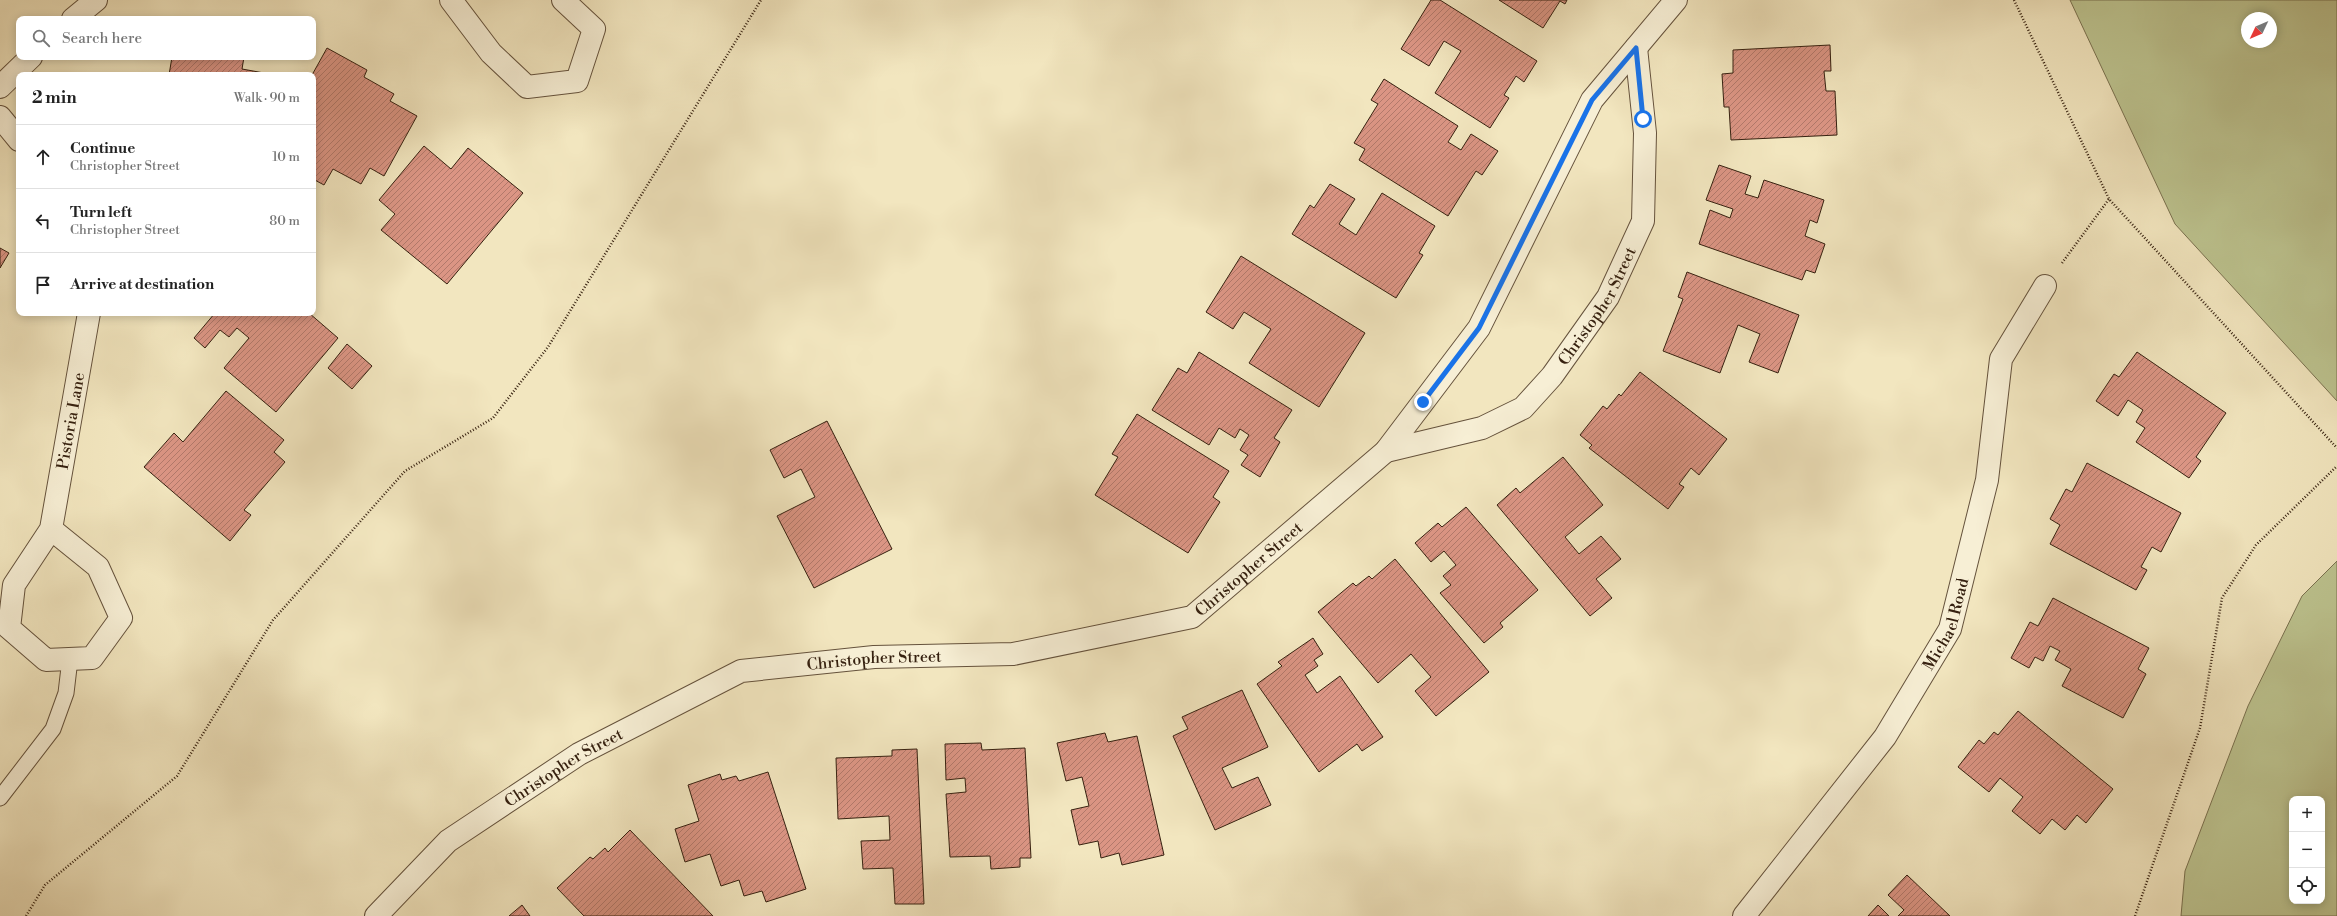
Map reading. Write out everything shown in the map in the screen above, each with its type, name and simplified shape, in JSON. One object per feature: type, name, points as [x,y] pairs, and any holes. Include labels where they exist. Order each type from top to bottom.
[{"type":"street","points":[[77,16],[96,0]]},
{"type":"street","points":[[453,0],[491,53],[527,87],[577,81],[594,29],[563,0]]},
{"type":"street","name":"Christopher Street","points":[[376,916],[448,841],[579,754],[742,672],[874,657],[1013,654],[1192,617],[1386,451],[1479,328],[1592,100],[1676,0]]},
{"type":"street","name":"Christopher Street","points":[[1386,451],[1482,428],[1523,408],[1552,376],[1608,297],[1643,221],[1645,133],[1636,48]]},
{"type":"street","points":[[0,87],[28,60]]},
{"type":"street","points":[[0,117],[16,136]]},
{"type":"street","name":"Michael Road","points":[[1744,916],[1885,737],[1950,629],[1987,480],[2001,360],[2045,286]]},
{"type":"street","name":"Pistoria Lane","points":[[51,530],[98,567],[120,618],[92,658],[46,660],[9,628],[14,585],[51,530],[88,316]]},
{"type":"lane","points":[[0,798],[53,729],[66,693],[70,659]]},
{"type":"path","points":[[26,916],[44,885],[177,776],[273,620],[405,471],[492,418],[497,412],[548,347],[761,0]]},
{"type":"path","points":[[2014,0],[2109,198],[2337,448]]},
{"type":"path","points":[[2045,286],[2109,198]]},
{"type":"path","points":[[2135,916],[2200,728],[2222,598],[2256,545],[2337,466]]},
{"type":"green space","points":[[2070,0],[2337,0],[2337,401],[2175,224]]},
{"type":"green space","points":[[2337,561],[2337,916],[2181,916],[2185,871],[2248,706],[2302,596]]},
{"type":"building","points":[[1431,0],[1440,0],[1537,61],[1524,82],[1516,76],[1504,95],[1509,98],[1490,128],[1435,93],[1461,51],[1444,41],[1429,66],[1401,49]]},
{"type":"building","points":[[1499,0],[1567,0],[1565,4],[1560,1],[1543,28]]},
{"type":"building","points":[[1830,45],[1831,71],[1824,71],[1826,91],[1835,91],[1837,135],[1731,140],[1729,107],[1724,107],[1722,74],[1733,73],[1733,50]]},
{"type":"building","points":[[327,48],[367,70],[364,77],[394,94],[390,101],[417,116],[384,176],[370,168],[361,184],[333,169],[324,185],[316,181],[316,72],[314,72]]},
{"type":"building","points":[[172,60],[244,60],[242,69],[258,72],[170,72]]},
{"type":"building","points":[[1384,79],[1458,126],[1448,142],[1461,150],[1471,134],[1498,151],[1482,175],[1476,171],[1448,216],[1359,160],[1365,149],[1354,143],[1378,104],[1371,100]]},
{"type":"building","points":[[424,146],[451,169],[468,148],[523,193],[447,284],[381,230],[395,214],[379,200]]},
{"type":"building","points":[[1719,165],[1751,176],[1745,194],[1758,198],[1764,180],[1824,200],[1817,223],[1810,220],[1805,236],[1825,244],[1815,273],[1806,270],[1802,280],[1699,244],[1710,210],[1730,218],[1733,209],[1706,200]]},
{"type":"building","points":[[1330,184],[1355,199],[1339,224],[1356,235],[1382,193],[1435,226],[1419,253],[1423,255],[1396,298],[1292,234],[1310,205],[1314,208]]},
{"type":"building","points":[[0,248],[9,253],[0,268]]},
{"type":"building","points":[[1241,256],[1365,333],[1319,407],[1249,363],[1271,329],[1244,312],[1233,329],[1206,312]]},
{"type":"building","points":[[1687,272],[1799,315],[1778,373],[1749,362],[1760,334],[1738,325],[1720,373],[1663,351],[1683,299],[1678,297]]},
{"type":"building","points":[[212,316],[312,316],[338,338],[276,412],[224,368],[249,338],[237,328],[229,337],[220,330],[205,348],[194,338]]},
{"type":"building","points":[[347,344],[372,366],[352,389],[328,368]]},
{"type":"building","points":[[1199,352],[1292,410],[1274,438],[1280,442],[1260,477],[1241,465],[1248,455],[1240,450],[1249,435],[1240,429],[1235,438],[1219,428],[1209,445],[1152,410],[1178,368],[1187,373]]},
{"type":"building","points":[[2137,352],[2226,413],[2196,457],[2201,461],[2189,478],[2136,442],[2145,428],[2136,422],[2143,410],[2128,400],[2118,416],[2096,401],[2114,374],[2119,377]]},
{"type":"building","points":[[1640,372],[1727,439],[1699,475],[1691,468],[1679,484],[1684,487],[1668,509],[1589,448],[1592,445],[1580,435],[1603,406],[1607,409],[1619,394],[1621,396]]},
{"type":"building","points":[[226,391],[284,440],[274,452],[285,462],[244,510],[251,515],[230,541],[144,467],[174,433],[183,442]]},
{"type":"building","points":[[1137,414],[1229,471],[1213,497],[1220,502],[1188,553],[1095,495],[1118,457],[1112,454]]},
{"type":"building","points":[[827,421],[892,549],[814,588],[777,516],[815,497],[801,469],[784,478],[770,450]]},
{"type":"building","points":[[1563,457],[1603,505],[1565,537],[1579,554],[1601,536],[1621,559],[1596,579],[1612,598],[1590,616],[1497,505],[1516,488],[1520,493]]},
{"type":"building","points":[[2087,463],[2181,513],[2161,552],[2152,547],[2141,567],[2147,570],[2136,590],[2050,544],[2060,525],[2050,519],[2066,489],[2072,492]]},
{"type":"building","points":[[1466,507],[1538,590],[1500,623],[1503,627],[1484,643],[1440,593],[1451,585],[1443,576],[1456,565],[1444,551],[1431,562],[1415,543],[1438,523],[1442,527]]},
{"type":"building","points":[[1395,559],[1489,672],[1436,716],[1415,691],[1431,677],[1411,654],[1378,683],[1318,612],[1353,583],[1356,586],[1369,576],[1372,579]]},
{"type":"building","points":[[2053,598],[2149,648],[2138,669],[2146,674],[2123,718],[2062,686],[2071,669],[2055,660],[2060,651],[2050,646],[2043,661],[2035,657],[2029,668],[2011,658],[2030,622],[2038,626]]},
{"type":"building","points":[[1313,638],[1323,654],[1314,660],[1318,666],[1305,675],[1317,693],[1340,676],[1383,737],[1362,751],[1357,744],[1319,772],[1257,684],[1282,666],[1278,662]]},
{"type":"building","points":[[1242,690],[1268,747],[1222,768],[1232,788],[1258,777],[1271,805],[1215,830],[1173,736],[1188,729],[1182,717]]},
{"type":"building","points":[[2018,711],[2113,789],[2086,823],[2077,815],[2065,830],[2052,819],[2040,834],[2012,811],[2023,797],[2000,778],[1989,792],[1958,767],[1979,740],[1984,744],[1994,732],[1998,735]]},
{"type":"building","points":[[1105,733],[1108,742],[1137,736],[1164,855],[1122,865],[1119,853],[1101,858],[1098,841],[1079,845],[1071,810],[1089,806],[1082,777],[1066,781],[1057,743]]},
{"type":"building","points":[[981,743],[982,750],[1025,748],[1031,858],[1020,858],[1020,867],[991,869],[990,856],[950,857],[946,794],[966,792],[965,778],[946,780],[945,744]]},
{"type":"building","points":[[917,749],[924,904],[895,904],[893,868],[863,869],[861,841],[890,840],[889,816],[838,819],[836,758],[892,756],[892,750]]},
{"type":"building","points":[[768,772],[806,889],[766,902],[762,891],[744,896],[739,880],[721,886],[710,854],[685,862],[675,829],[699,821],[688,785],[720,774],[722,780],[736,776],[739,781]]},
{"type":"building","points":[[630,830],[713,916],[584,916],[557,888],[590,857],[593,859],[605,848],[608,852]]},
{"type":"building","points":[[1907,875],[1950,916],[1898,916],[1904,910],[1888,895]]},
{"type":"building","points":[[522,905],[530,916],[509,916]]},
{"type":"building","points":[[1878,905],[1889,916],[1868,916]]},
{"type":"route","points":[[1423,402],[1479,328],[1592,100],[1636,48],[1643,119]]}]
